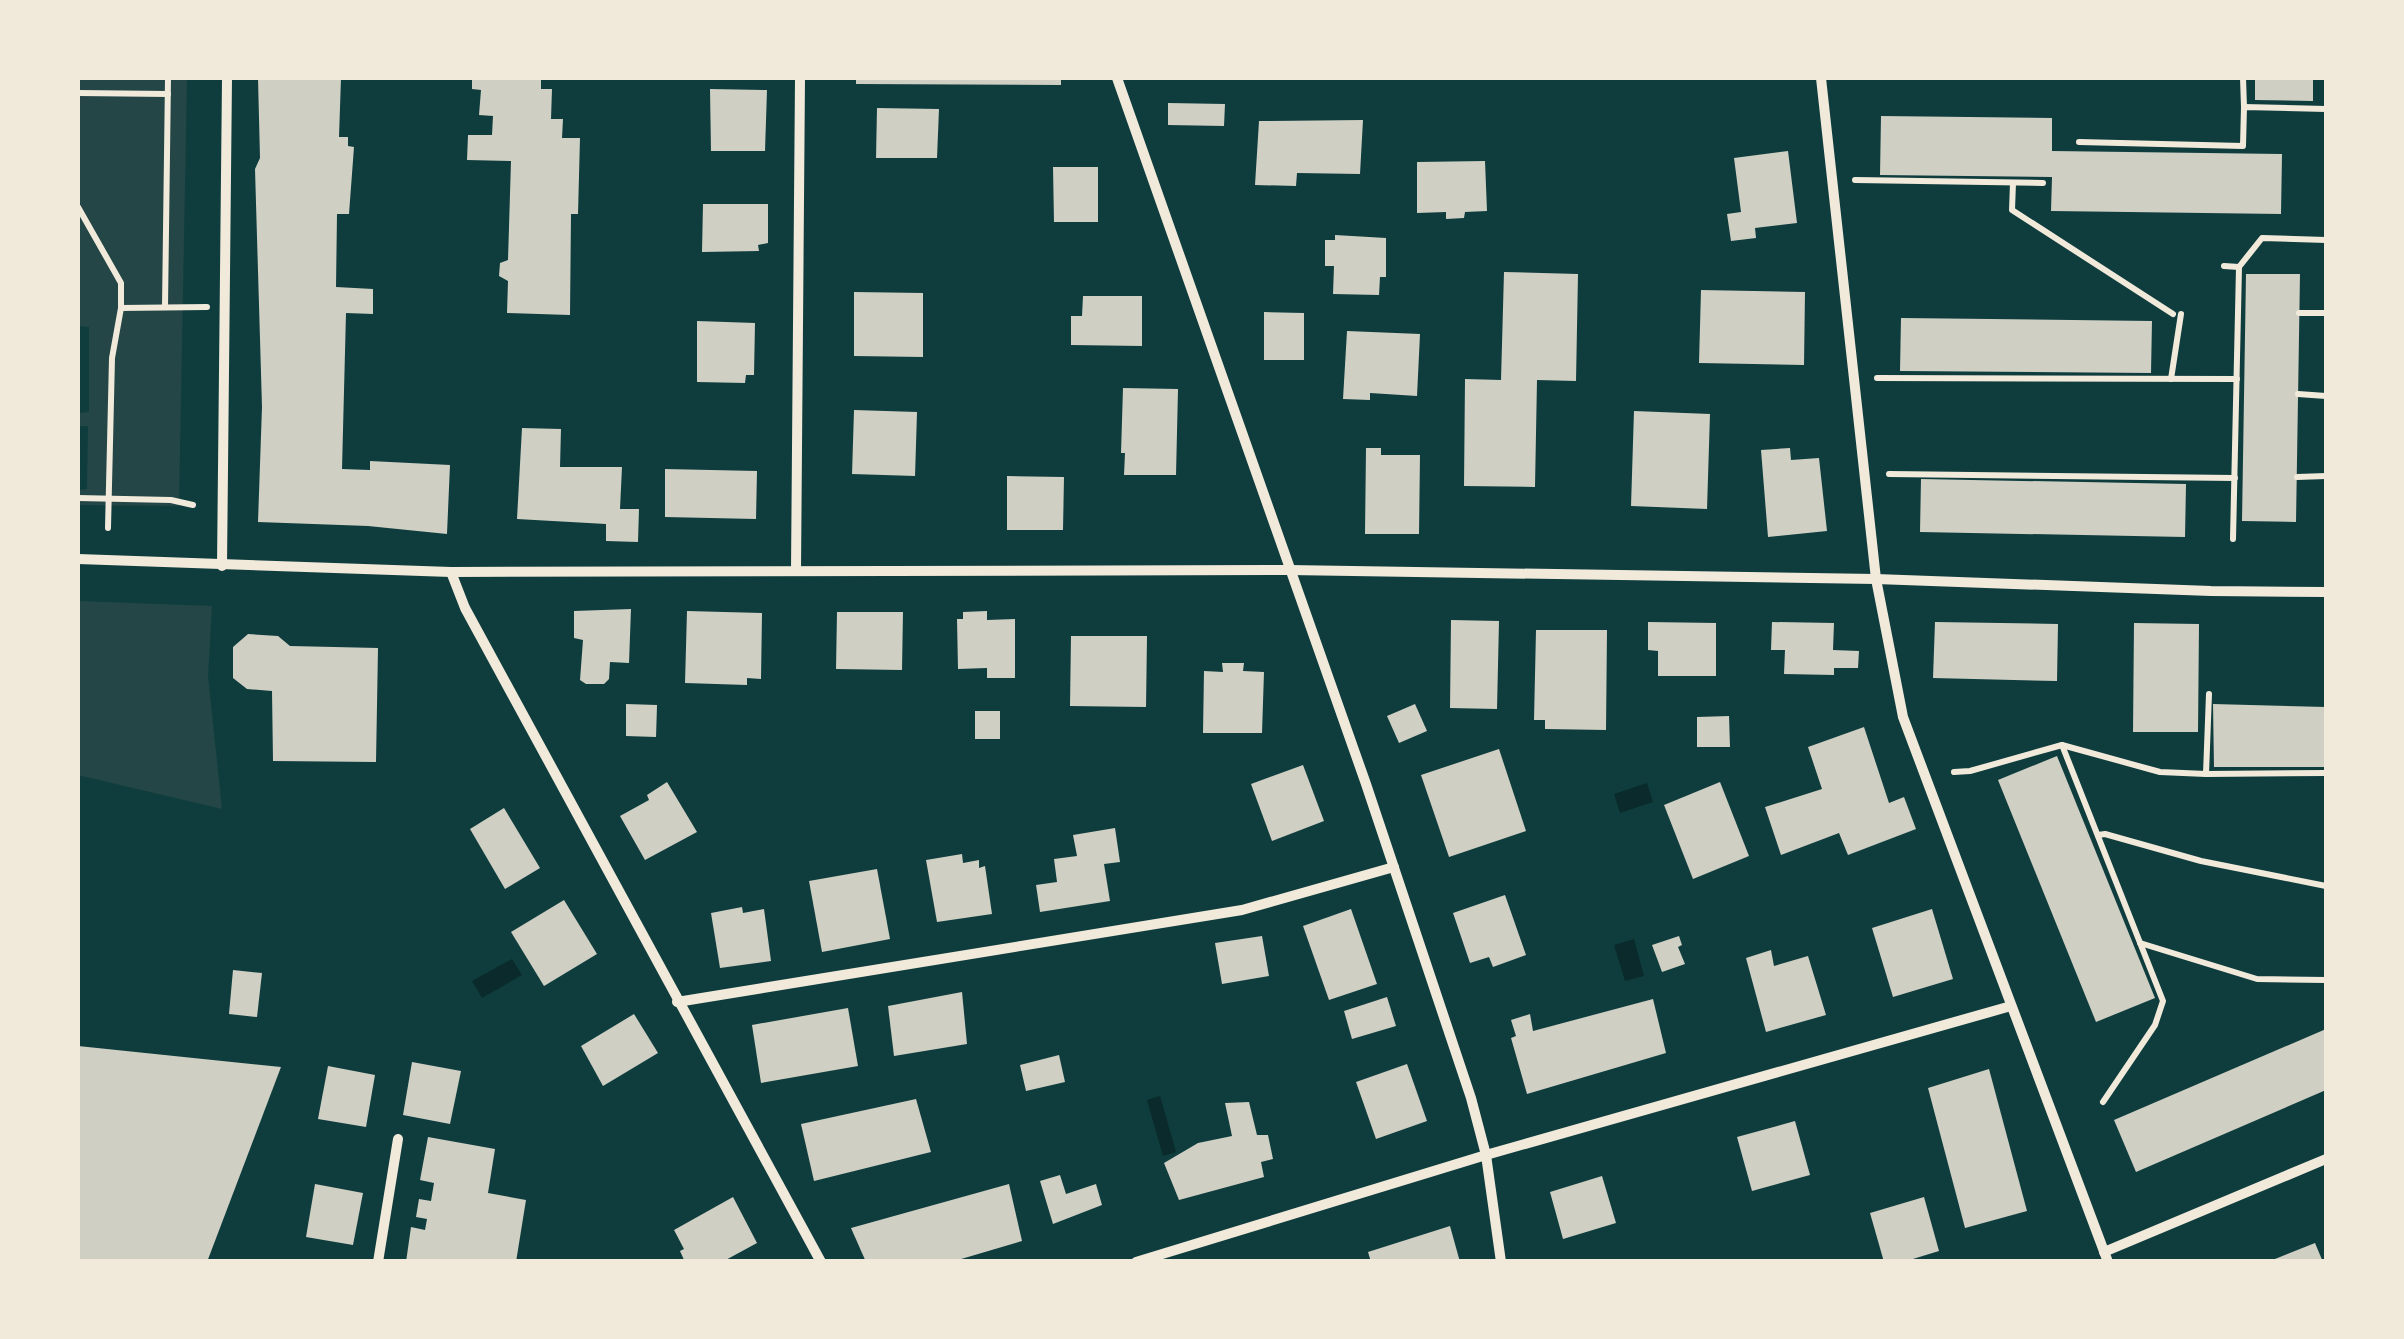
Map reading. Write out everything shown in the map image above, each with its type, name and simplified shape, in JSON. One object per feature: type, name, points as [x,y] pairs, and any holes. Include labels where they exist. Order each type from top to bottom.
[{"type":"street","points":[[222,566],[227,78]]},
{"type":"street","points":[[796,571],[800,78]]},
{"type":"street","points":[[1117,78],[1471,1098],[1486,1155],[1501,1262]]},
{"type":"street","points":[[1821,78],[1876,578],[1903,716],[2106,1257],[2326,1159]]},
{"type":"street","points":[[78,559],[451,572],[1289,570],[1876,578],[2223,592],[2326,592]]},
{"type":"street","points":[[451,572],[464,608],[821,1262]]},
{"type":"street","points":[[677,1002],[1242,910],[1394,867]]},
{"type":"street","points":[[1136,1262],[1486,1155],[2011,1006]]},
{"type":"street","points":[[378,1262],[398,1138]]},
{"type":"path","points":[[165,307],[168,78]]},
{"type":"path","points":[[2079,142],[2108,147],[2243,146],[2243,78]]},
{"type":"path","points":[[78,93],[168,94]]},
{"type":"path","points":[[2244,107],[2326,109]]},
{"type":"path","points":[[1855,180],[2043,183]]},
{"type":"path","points":[[2013,183],[2012,210],[2177,314],[2170,379]]},
{"type":"path","points":[[78,207],[121,283],[112,358],[108,528]]},
{"type":"path","points":[[2233,538],[2239,267],[2262,238],[2326,240]]},
{"type":"path","points":[[2224,266],[2239,267]]},
{"type":"path","points":[[121,308],[224,308]]},
{"type":"path","points":[[2299,313],[2326,313]]},
{"type":"path","points":[[1876,378],[2237,379]]},
{"type":"path","points":[[2298,394],[2326,396]]},
{"type":"path","points":[[1888,474],[2235,478]]},
{"type":"path","points":[[2297,477],[2326,476]]},
{"type":"path","points":[[78,498],[170,500],[193,505]]},
{"type":"path","points":[[2206,774],[2209,694]]},
{"type":"path","points":[[2062,744],[2163,1001],[2155,1025],[2103,1102]]},
{"type":"path","points":[[1954,772],[1970,772],[2062,744],[2160,772],[2326,772]]},
{"type":"path","points":[[2098,835],[2200,861],[2326,886]]},
{"type":"path","points":[[2140,943],[2256,979],[2326,980]]},
{"type":"shaded area","points":[[78,78],[187,78],[179,506],[78,505],[78,490],[87,489],[88,426],[78,426],[78,413],[89,412],[89,327],[78,326]]},
{"type":"shaded area","points":[[78,601],[212,606],[208,676],[222,809],[78,775]]},
{"type":"shaded area","points":[[1647,783],[1653,802],[1620,813],[1614,794]]},
{"type":"shaded area","points":[[1634,939],[1644,976],[1625,981],[1614,945]]},
{"type":"shaded area","points":[[512,959],[522,975],[482,998],[472,981]]},
{"type":"shaded area","points":[[1160,1096],[1176,1152],[1163,1156],[1147,1100]]},
{"type":"building","points":[[258,78],[341,78],[339,137],[348,137],[348,146],[354,147],[349,214],[337,214],[336,287],[373,289],[373,314],[346,313],[342,469],[370,470],[370,461],[450,465],[447,534],[258,522],[262,407],[255,169],[260,158]]},
{"type":"building","points":[[472,78],[541,78],[541,89],[552,89],[551,119],[563,119],[562,138],[580,138],[578,214],[571,214],[570,315],[507,313],[508,281],[499,276],[500,263],[508,260],[511,161],[467,160],[468,135],[492,135],[493,116],[479,115],[481,90],[472,89]]},
{"type":"building","points":[[856,78],[1061,78],[1061,85],[856,84]]},
{"type":"building","points":[[2255,78],[2313,78],[2313,101],[2255,100]]},
{"type":"building","points":[[710,89],[767,90],[765,151],[711,151]]},
{"type":"building","points":[[1168,103],[1225,104],[1224,126],[1168,125]]},
{"type":"building","points":[[877,108],[939,109],[937,158],[876,158]]},
{"type":"building","points":[[1881,116],[2052,118],[2052,151],[2282,154],[2281,214],[2051,211],[2052,177],[1880,175]]},
{"type":"building","points":[[1363,120],[1360,174],[1297,173],[1296,186],[1255,185],[1259,121]]},
{"type":"building","points":[[1788,151],[1797,223],[1755,228],[1756,238],[1731,241],[1727,214],[1741,212],[1734,158]]},
{"type":"building","points":[[1485,161],[1487,211],[1465,212],[1464,218],[1446,219],[1446,212],[1417,213],[1417,162]]},
{"type":"building","points":[[1053,167],[1098,167],[1098,222],[1054,222]]},
{"type":"building","points":[[703,204],[768,204],[768,243],[758,245],[759,251],[702,252]]},
{"type":"building","points":[[1335,235],[1386,238],[1386,277],[1380,277],[1379,295],[1333,294],[1334,266],[1325,266],[1325,240],[1335,240]]},
{"type":"building","points":[[1504,272],[1578,274],[1576,381],[1537,380],[1535,487],[1464,486],[1465,379],[1501,380]]},
{"type":"building","points":[[2246,274],[2300,274],[2296,522],[2242,521]]},
{"type":"building","points":[[1701,290],[1805,292],[1804,365],[1699,363]]},
{"type":"building","points":[[854,292],[923,293],[923,357],[854,356]]},
{"type":"building","points":[[1083,296],[1142,296],[1142,346],[1071,345],[1071,316],[1082,316]]},
{"type":"building","points":[[1264,312],[1304,313],[1304,360],[1264,360]]},
{"type":"building","points":[[1901,318],[2152,321],[2151,373],[1900,371]]},
{"type":"building","points":[[697,321],[755,323],[754,375],[746,375],[745,383],[697,382]]},
{"type":"building","points":[[1347,331],[1420,334],[1417,396],[1370,393],[1370,400],[1343,399]]},
{"type":"building","points":[[1123,388],[1178,389],[1176,475],[1124,475]]},
{"type":"building","points":[[854,410],[917,412],[915,476],[852,474]]},
{"type":"building","points":[[1634,411],[1710,414],[1707,509],[1631,506]]},
{"type":"building","points":[[522,428],[561,429],[560,467],[622,467],[620,509],[639,509],[638,542],[606,541],[606,524],[517,519]]},
{"type":"building","points":[[1366,448],[1381,448],[1381,455],[1420,455],[1419,534],[1365,534]]},
{"type":"building","points":[[1790,448],[1791,460],[1819,458],[1827,531],[1768,537],[1761,450]]},
{"type":"building","points":[[665,469],[757,471],[756,519],[665,517]]},
{"type":"building","points":[[1007,476],[1064,477],[1063,530],[1007,530]]},
{"type":"building","points":[[1921,479],[2186,484],[2185,537],[1920,532]]},
{"type":"building","points":[[631,609],[629,663],[610,662],[609,679],[604,684],[586,684],[580,680],[583,640],[574,638],[574,611]]},
{"type":"building","points":[[687,611],[762,613],[761,679],[747,678],[747,685],[685,683]]},
{"type":"building","points":[[987,611],[987,620],[1015,619],[1015,678],[987,678],[987,668],[958,669],[957,619],[963,619],[963,612]]},
{"type":"building","points":[[837,612],[903,612],[902,670],[836,669]]},
{"type":"building","points":[[1451,620],[1499,621],[1497,709],[1450,708]]},
{"type":"building","points":[[1648,622],[1716,623],[1716,676],[1658,676],[1658,651],[1648,650]]},
{"type":"building","points":[[1772,622],[1834,623],[1833,650],[1859,651],[1858,668],[1834,668],[1834,675],[1784,674],[1785,650],[1771,650]]},
{"type":"building","points":[[1935,622],[2058,624],[2057,681],[1933,678]]},
{"type":"building","points":[[2134,623],[2199,624],[2198,732],[2133,732]]},
{"type":"building","points":[[1536,630],[1607,630],[1606,730],[1545,729],[1545,720],[1534,720]]},
{"type":"building","points":[[248,634],[278,636],[290,646],[378,648],[376,762],[273,761],[272,691],[247,689],[233,678],[233,647]]},
{"type":"building","points":[[1071,636],[1147,636],[1146,707],[1070,706]]},
{"type":"building","points":[[1222,663],[1244,663],[1243,671],[1264,672],[1262,733],[1203,733],[1204,671],[1223,672]]},
{"type":"building","points":[[626,704],[657,705],[656,737],[626,736]]},
{"type":"building","points":[[1415,704],[1427,731],[1399,743],[1387,716]]},
{"type":"building","points":[[2213,704],[2326,707],[2326,767],[2214,767]]},
{"type":"building","points":[[975,711],[1000,711],[1000,739],[975,739]]},
{"type":"building","points":[[1729,716],[1730,747],[1697,747],[1697,717]]},
{"type":"building","points":[[1864,727],[1889,803],[1904,797],[1916,829],[1848,855],[1839,833],[1781,855],[1765,807],[1822,789],[1808,747]]},
{"type":"building","points":[[1499,749],[1526,831],[1449,857],[1421,775]]},
{"type":"building","points":[[2057,756],[2155,998],[2096,1022],[1998,780]]},
{"type":"building","points":[[1303,765],[1324,821],[1272,841],[1251,784]]},
{"type":"building","points":[[667,782],[697,832],[645,860],[620,816],[649,800],[647,795]]},
{"type":"building","points":[[1720,782],[1749,856],[1693,879],[1664,805]]},
{"type":"building","points":[[504,808],[540,868],[505,889],[470,829]]},
{"type":"building","points":[[1115,828],[1120,862],[1104,864],[1110,901],[1040,912],[1036,885],[1057,882],[1054,859],[1077,856],[1073,835]]},
{"type":"building","points":[[962,854],[963,863],[979,860],[979,868],[985,866],[992,914],[937,922],[926,860]]},
{"type":"building","points":[[877,869],[890,939],[822,952],[809,881]]},
{"type":"building","points":[[1505,895],[1526,955],[1493,967],[1489,957],[1470,963],[1453,913]]},
{"type":"building","points":[[564,900],[597,954],[544,986],[511,932]]},
{"type":"building","points":[[742,907],[743,913],[764,909],[771,961],[720,968],[711,913]]},
{"type":"building","points":[[1351,909],[1377,984],[1329,1000],[1303,926]]},
{"type":"building","points":[[1932,909],[1953,979],[1893,997],[1872,928]]},
{"type":"building","points":[[1262,936],[1269,976],[1222,984],[1215,943]]},
{"type":"building","points":[[1679,936],[1682,945],[1678,947],[1685,964],[1662,972],[1652,945]]},
{"type":"building","points":[[1771,950],[1774,966],[1808,956],[1826,1015],[1766,1032],[1746,958]]},
{"type":"building","points":[[233,970],[262,973],[257,1017],[229,1014]]},
{"type":"building","points":[[962,992],[967,1044],[894,1056],[888,1006]]},
{"type":"building","points":[[1387,997],[1396,1026],[1352,1039],[1344,1011]]},
{"type":"building","points":[[1653,999],[1666,1053],[1527,1094],[1511,1038],[1516,1036],[1511,1020],[1530,1014],[1533,1031]]},
{"type":"building","points":[[848,1008],[858,1066],[761,1083],[752,1025]]},
{"type":"building","points":[[634,1014],[658,1053],[603,1086],[581,1046]]},
{"type":"building","points":[[2326,1029],[2326,1090],[2136,1172],[2114,1120]]},
{"type":"building","points":[[78,1046],[281,1067],[207,1262],[78,1262]]},
{"type":"building","points":[[1059,1055],[1065,1082],[1026,1091],[1020,1065]]},
{"type":"building","points":[[412,1062],[461,1071],[450,1124],[403,1115]]},
{"type":"building","points":[[1407,1064],[1427,1121],[1376,1139],[1356,1082]]},
{"type":"building","points":[[328,1066],[375,1075],[366,1127],[318,1119]]},
{"type":"building","points":[[1989,1069],[2027,1211],[1965,1228],[1928,1088]]},
{"type":"building","points":[[916,1099],[931,1152],[814,1181],[801,1124]]},
{"type":"building","points":[[1249,1102],[1257,1135],[1268,1135],[1273,1159],[1261,1162],[1264,1177],[1179,1200],[1164,1163],[1198,1143],[1232,1136],[1225,1103]]},
{"type":"building","points":[[1795,1121],[1810,1175],[1752,1191],[1737,1137]]},
{"type":"building","points":[[428,1137],[495,1149],[488,1193],[526,1200],[516,1262],[406,1262],[411,1227],[425,1230],[427,1219],[416,1217],[419,1199],[431,1201],[434,1183],[420,1180]]},
{"type":"building","points":[[1060,1175],[1066,1194],[1096,1184],[1102,1205],[1053,1224],[1040,1181]]},
{"type":"building","points":[[1602,1176],[1616,1223],[1563,1239],[1550,1192]]},
{"type":"building","points":[[315,1184],[363,1193],[353,1245],[306,1237]]},
{"type":"building","points":[[1009,1184],[1022,1241],[951,1262],[866,1262],[851,1228]]},
{"type":"building","points":[[733,1197],[757,1243],[722,1262],[685,1262],[680,1251],[684,1249],[674,1230]]},
{"type":"building","points":[[1924,1197],[1939,1251],[1903,1262],[1884,1262],[1870,1213]]},
{"type":"building","points":[[1450,1226],[1460,1262],[1371,1262],[1368,1252]]},
{"type":"building","points":[[2315,1243],[2323,1262],[2270,1262],[2270,1261]]}]
